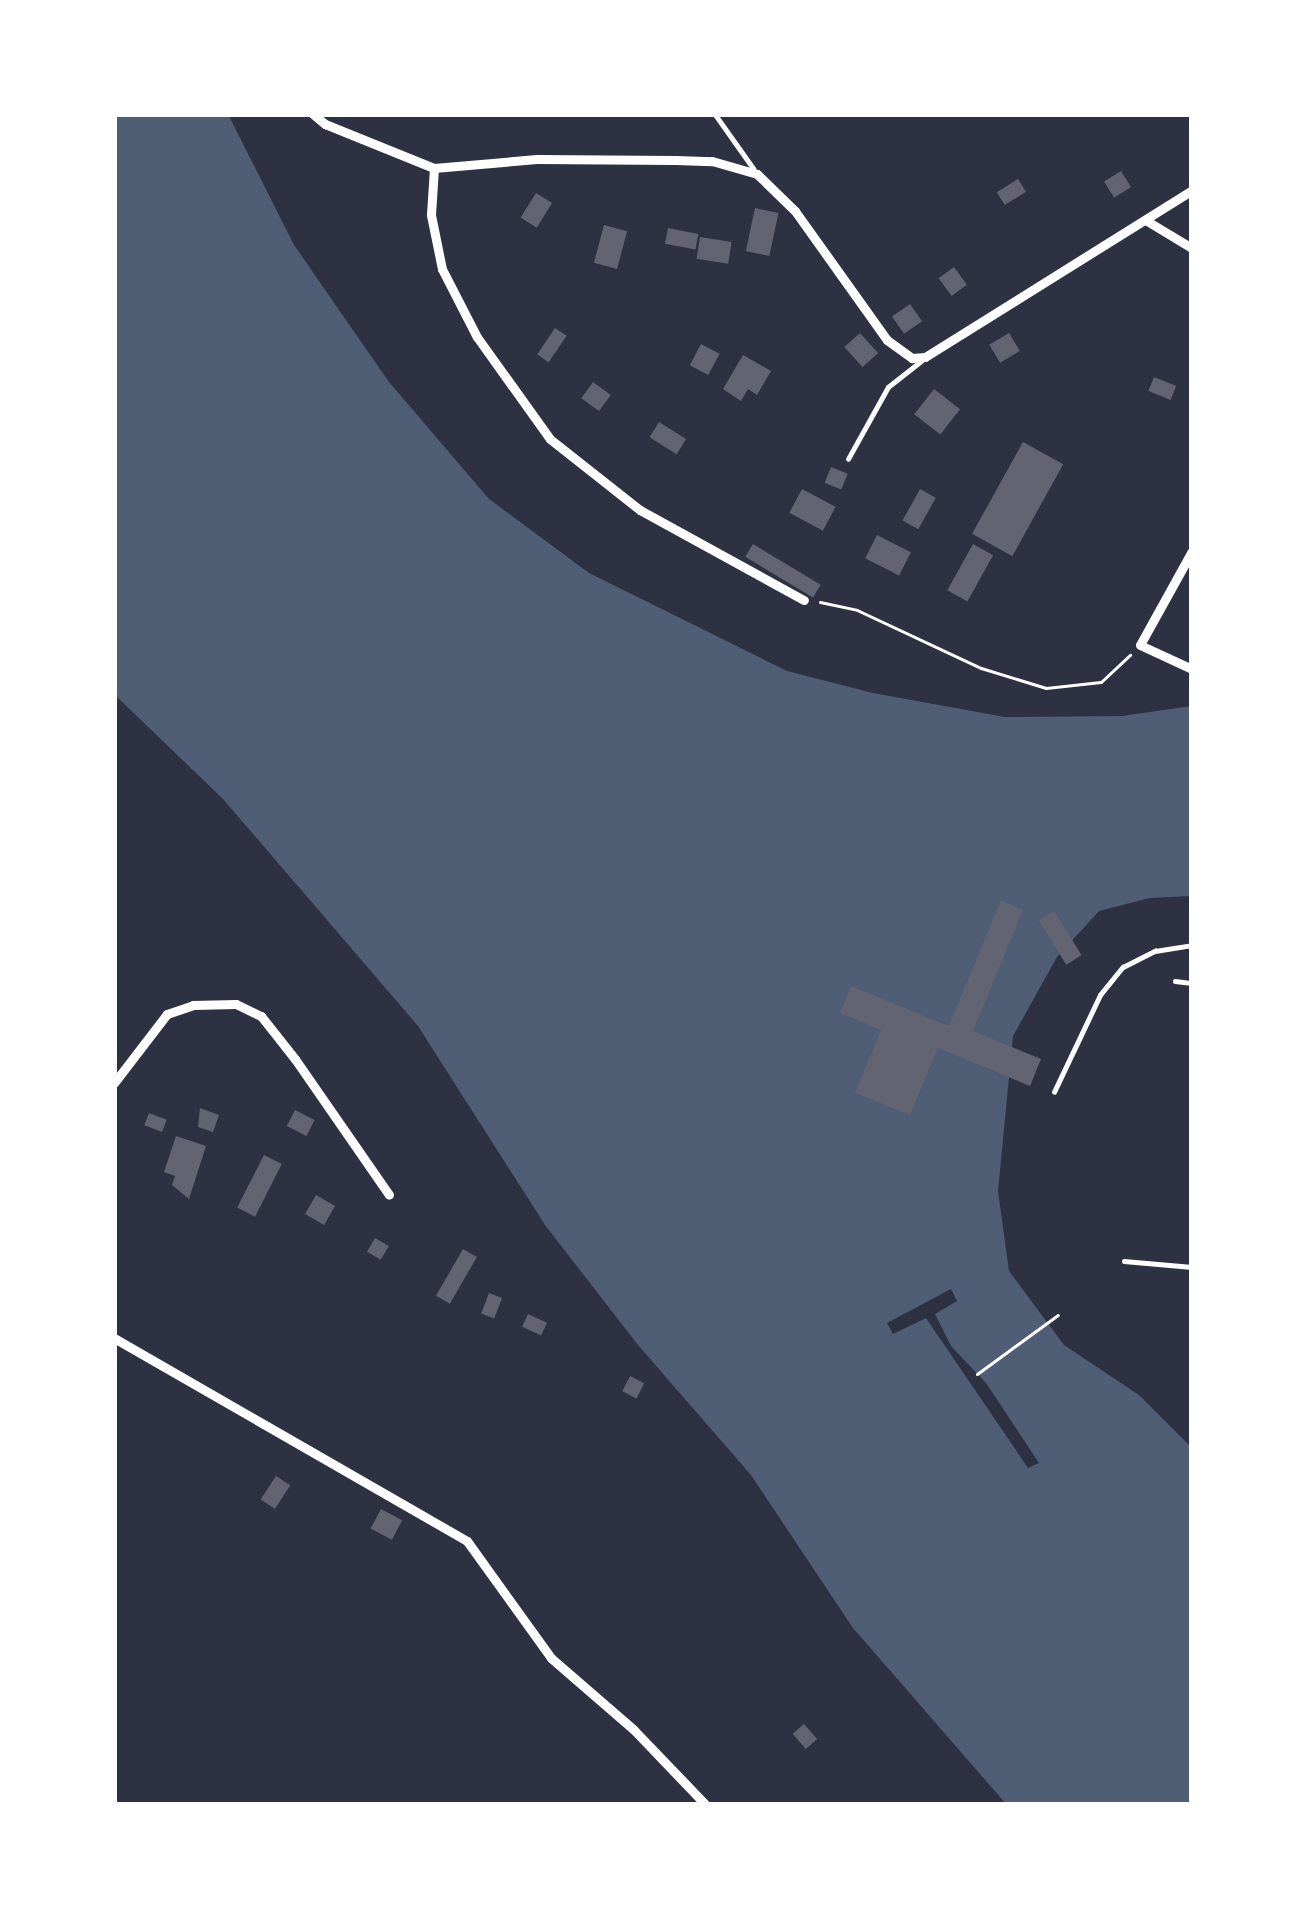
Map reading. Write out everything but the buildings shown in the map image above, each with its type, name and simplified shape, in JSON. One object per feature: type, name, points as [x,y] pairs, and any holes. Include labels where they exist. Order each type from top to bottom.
[{"type":"street","points":[[313,114],[325,124],[434,168],[537,159],[675,160],[712,161],[757,174],[795,211],[892,347],[912,358],[926,357],[1192,190]]},
{"type":"street","points":[[434,168],[431,215],[442,269],[478,337],[550,439],[640,510],[804,600]]},
{"type":"street","points":[[1147,221],[1192,248]]},
{"type":"street","points":[[1192,551],[1140,645],[1192,670]]},
{"type":"street","points":[[114,1083],[167,1014],[193,1005],[236,1004],[261,1016],[389,1195]]},
{"type":"street","points":[[114,1338],[467,1541],[551,1658],[634,1730],[706,1805]]},
{"type":"lane","points":[[715,114],[757,174]]},
{"type":"lane","points":[[848,459],[888,387],[926,357]]},
{"type":"lane","points":[[1054,1092],[1100,995],[1123,967],[1155,951],[1192,945]]},
{"type":"lane","points":[[1175,981],[1192,982]]},
{"type":"lane","points":[[1124,1261],[1192,1267]]},
{"type":"path","points":[[804,600],[857,610],[964,662],[1046,688],[1100,682],[1140,645]]},
{"type":"path","points":[[977,1374],[1058,1315]]},
{"type":"water","points":[[114,114],[228,114],[294,245],[389,382],[489,499],[589,573],[787,671],[873,693],[1005,717],[1122,716],[1192,706],[1192,896],[1150,898],[1099,911],[1057,957],[1013,1036],[998,1191],[1009,1271],[1064,1345],[1139,1395],[1192,1448],[1192,1805],[1007,1805],[853,1628],[751,1475],[638,1345],[545,1225],[418,1026],[223,799],[114,694]]},
{"type":"pier","points":[[951,1289],[957,1301],[935,1314],[951,1346],[986,1383],[1039,1463],[1028,1468],[926,1318],[893,1334],[887,1323]]}]
